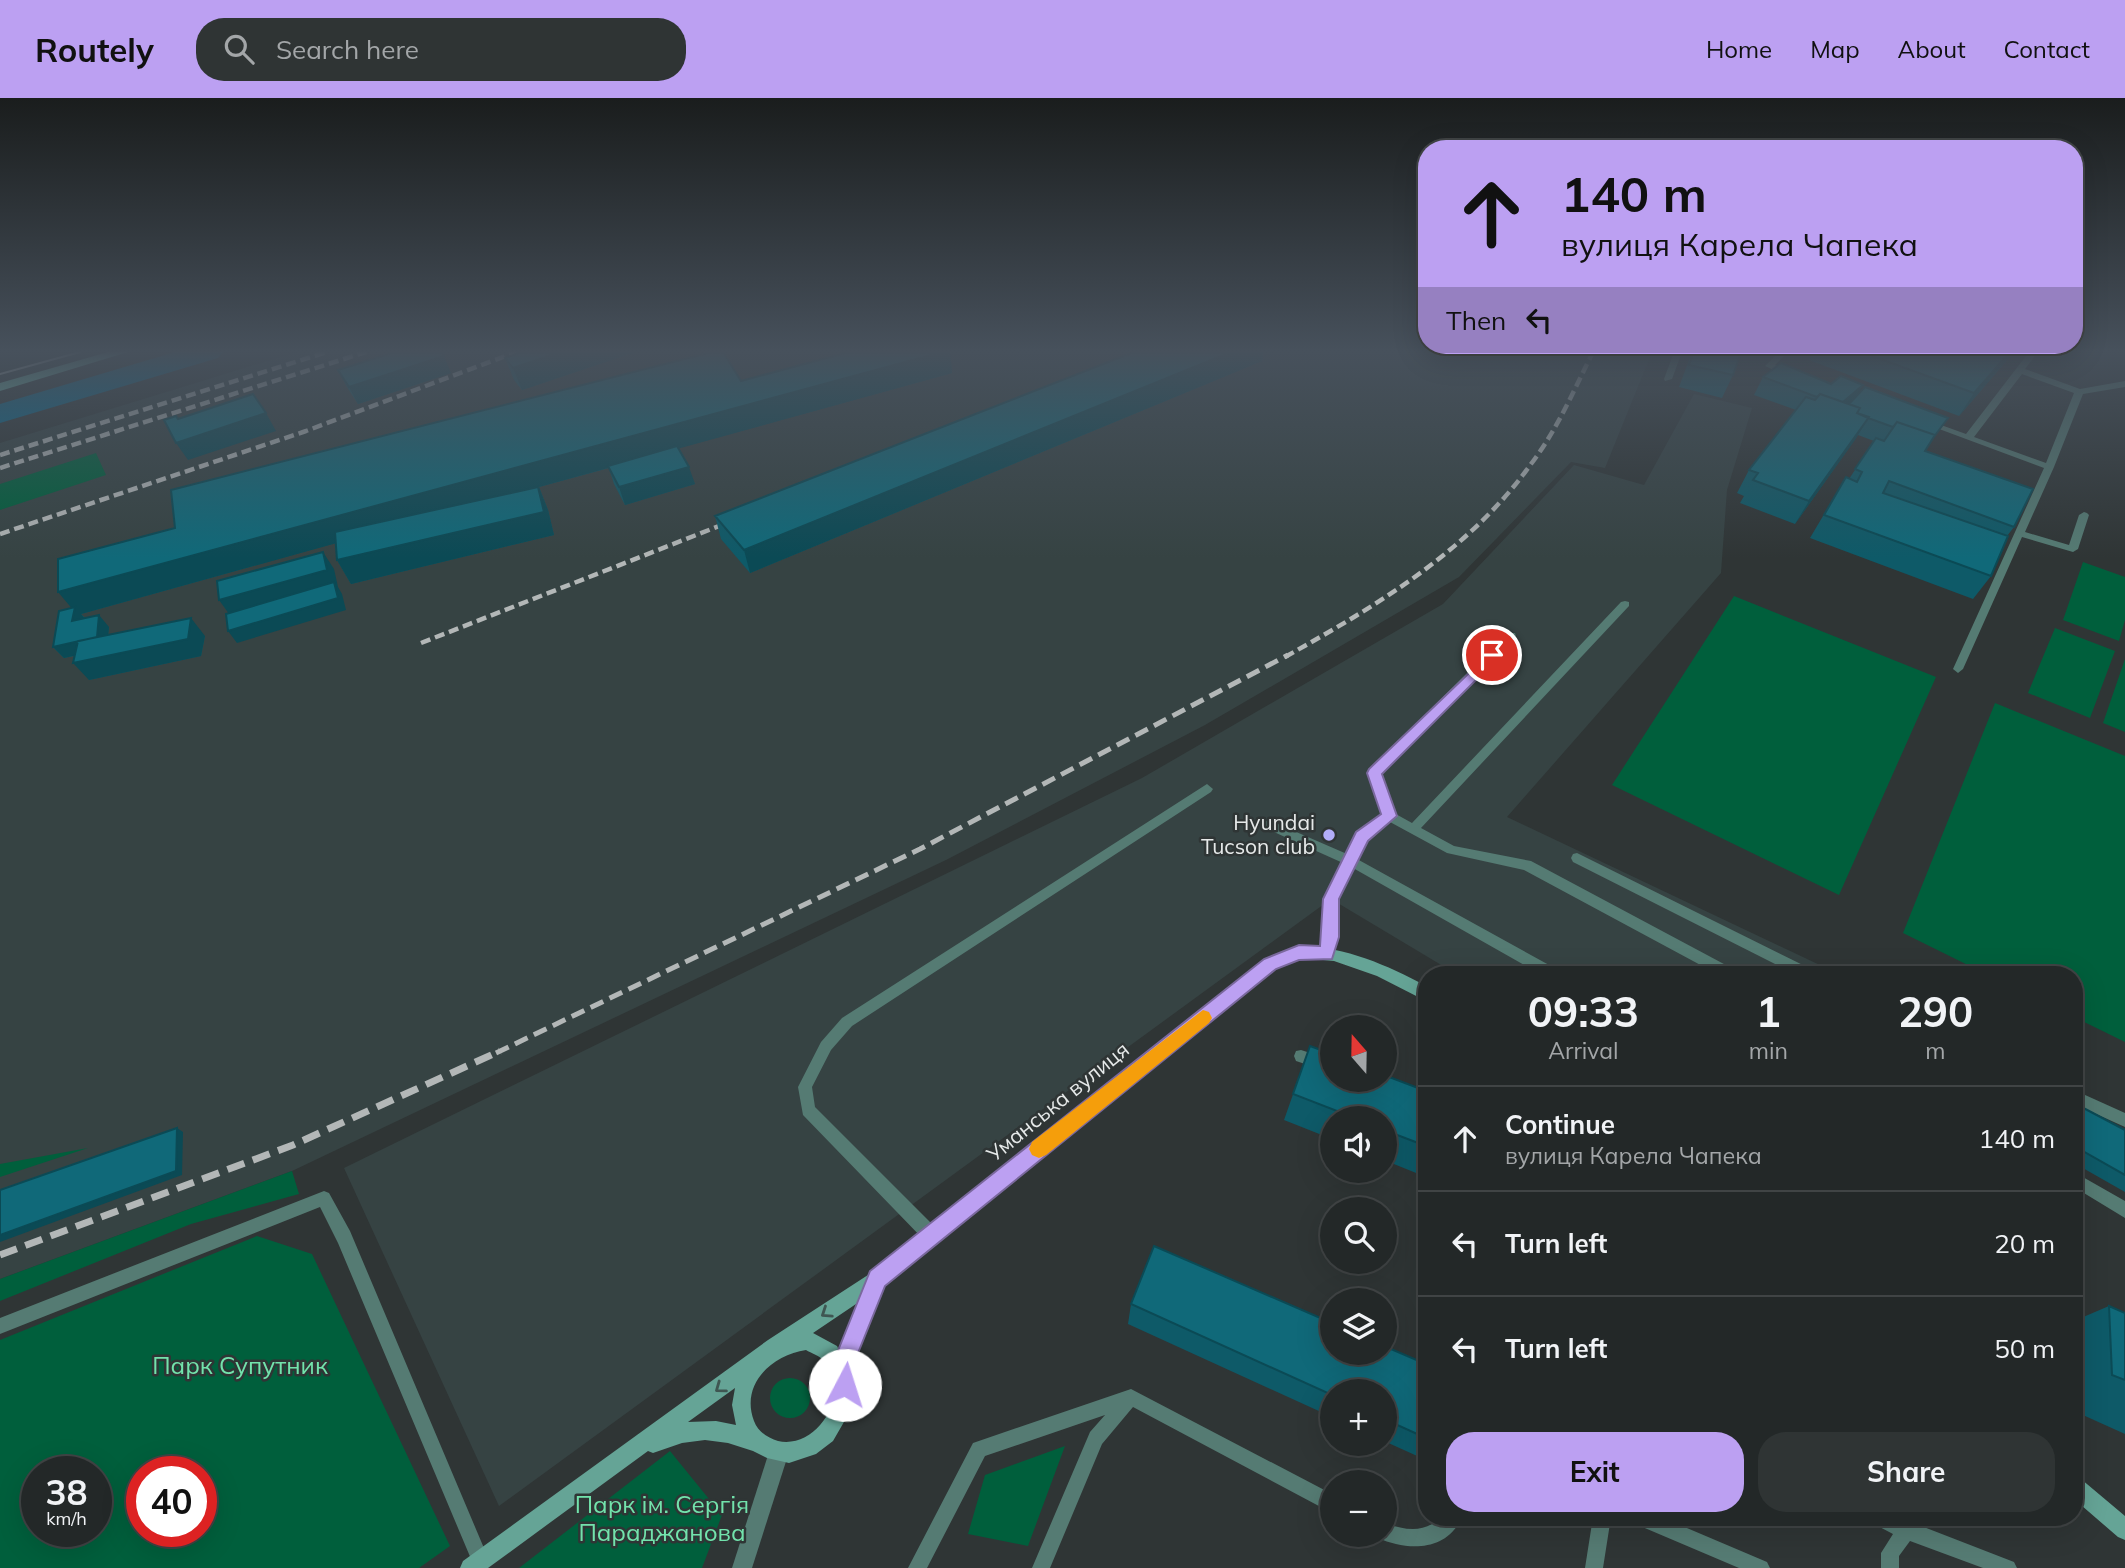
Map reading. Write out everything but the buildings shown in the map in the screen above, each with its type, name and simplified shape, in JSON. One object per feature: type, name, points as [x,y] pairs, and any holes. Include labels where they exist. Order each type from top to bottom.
[{"type":"street","name":"Уманська вулиця","points":[[475,1564],[775,1347],[877,1279],[1270,964],[1299,952],[1326,954],[1389,973],[1418,989]]},
{"type":"street","name":"Уманська вулиця","points":[[842,1368],[877,1279]]},
{"type":"street","points":[[807,1340],[822,1345],[834,1355],[842,1368],[845,1385],[843,1403],[837,1420],[824,1436],[807,1448],[793,1452],[779,1452],[757,1443],[746,1426],[741,1408],[743,1389],[755,1365],[775,1347],[790,1341],[807,1340]]},
{"type":"street","name":"Уманська вулиця","points":[[632,1452],[684,1431],[718,1429],[757,1443]]},
{"type":"street","points":[[742,1568],[779,1452]]},
{"type":"street","points":[[2083,1494],[2125,1530]]},
{"type":"lane","points":[[1922,421],[2049,467]]},
{"type":"lane","points":[[1968,438],[1982,421]]},
{"type":"lane","points":[[1958,669],[2049,467],[2067,421]]},
{"type":"lane","points":[[2019,534],[2073,549],[2084,515]]},
{"type":"lane","points":[[1413,829],[1625,604]]},
{"type":"lane","points":[[1511,636],[1374,773],[1389,816],[1451,850],[1527,864],[1715,966]]},
{"type":"lane","points":[[931,1235],[808,1110],[805,1087],[826,1045],[846,1021],[1207,789]]},
{"type":"lane","points":[[1326,954],[1330,937],[1331,899],[1362,836],[1389,816]]},
{"type":"lane","points":[[1267,824],[1350,861],[1539,966]]},
{"type":"lane","points":[[1577,858],[1792,966]]},
{"type":"lane","points":[[1301,1056],[1320,1063]]},
{"type":"lane","points":[[2083,1101],[2125,1120]]},
{"type":"lane","points":[[2083,1184],[2125,1210]]},
{"type":"lane","points":[[0,1326],[324,1198],[344,1237],[475,1564]]},
{"type":"lane","points":[[1041,1568],[1096,1438],[1131,1397]]},
{"type":"lane","points":[[917,1568],[979,1449],[1131,1397],[1320,1498]]},
{"type":"lane","points":[[1397,1536],[1427,1539],[1446,1526]]},
{"type":"lane","points":[[1594,1568],[1601,1526]]},
{"type":"lane","points":[[1661,1526],[1761,1568]]},
{"type":"lane","points":[[1897,1526],[2008,1568]]},
{"type":"lane","points":[[1890,1568],[1890,1553],[1907,1531]]},
{"type":"shaded area","points":[[73,421],[1624,421],[1605,468],[1571,462],[1459,577],[1205,725],[946,860],[292,1171],[0,1279],[0,443]]},
{"type":"shaded area","points":[[1679,421],[1748,421],[1727,490],[1721,573],[1507,817],[1822,966],[1443,966],[1331,899],[499,1506],[344,1168],[1142,778],[1443,604],[1574,465],[1644,485]]},
{"type":"green space","points":[[96,453],[106,475],[0,510],[0,484]]},
{"type":"green space","points":[[2083,562],[2125,577],[2125,620],[2119,641],[2063,620]]},
{"type":"green space","points":[[1734,596],[1936,677],[1839,895],[1612,785]]},
{"type":"green space","points":[[2055,628],[2115,651],[2090,718],[2028,693]]},
{"type":"green space","points":[[2125,659],[2125,732],[2103,723]]},
{"type":"green space","points":[[1995,703],[2125,756],[2125,1042],[2083,1021],[2083,966],[1970,966],[1903,933]]},
{"type":"green space","points":[[88,1148],[0,1177],[0,1164]]},
{"type":"green space","points":[[292,1171],[299,1194],[191,1224],[0,1301],[0,1279]]},
{"type":"green space","name":"Парк Супутник","points":[[257,1236],[312,1254],[450,1546],[419,1568],[0,1568],[0,1340]]},
{"type":"green space","points":[[790,1378],[804,1384],[810,1398],[804,1412],[790,1418],[776,1412],[770,1398],[776,1384]]},
{"type":"green space","points":[[1065,1446],[1028,1546],[968,1534],[985,1475]]},
{"type":"green space","name":"Парк ім. Сергія Параджанова","points":[[670,1451],[722,1515],[702,1568],[519,1568]]},
{"type":"railway","points":[[0,455],[109,421]]},
{"type":"railway","points":[[0,468],[150,421]]},
{"type":"railway","points":[[0,534],[334,421]]},
{"type":"railway","points":[[1285,657],[1353,618],[1450,550],[1506,495],[1540,451],[1559,421]]},
{"type":"railway","points":[[421,643],[737,519]]},
{"type":"railway","points":[[496,1053],[920,849],[1288,655]]},
{"type":"railway","points":[[0,1255],[293,1145],[500,1051]]},
{"type":"slow traffic","points":[[1039,1149],[1203,1018]]},
{"type":"place","name":"Hyundai Tucson club","points":[[1329,835]]},
{"type":"route","points":[[845,1385],[842,1368],[877,1279],[1270,964],[1299,952],[1326,954],[1330,937],[1331,899],[1362,836],[1389,816],[1374,773],[1492,655]]}]
